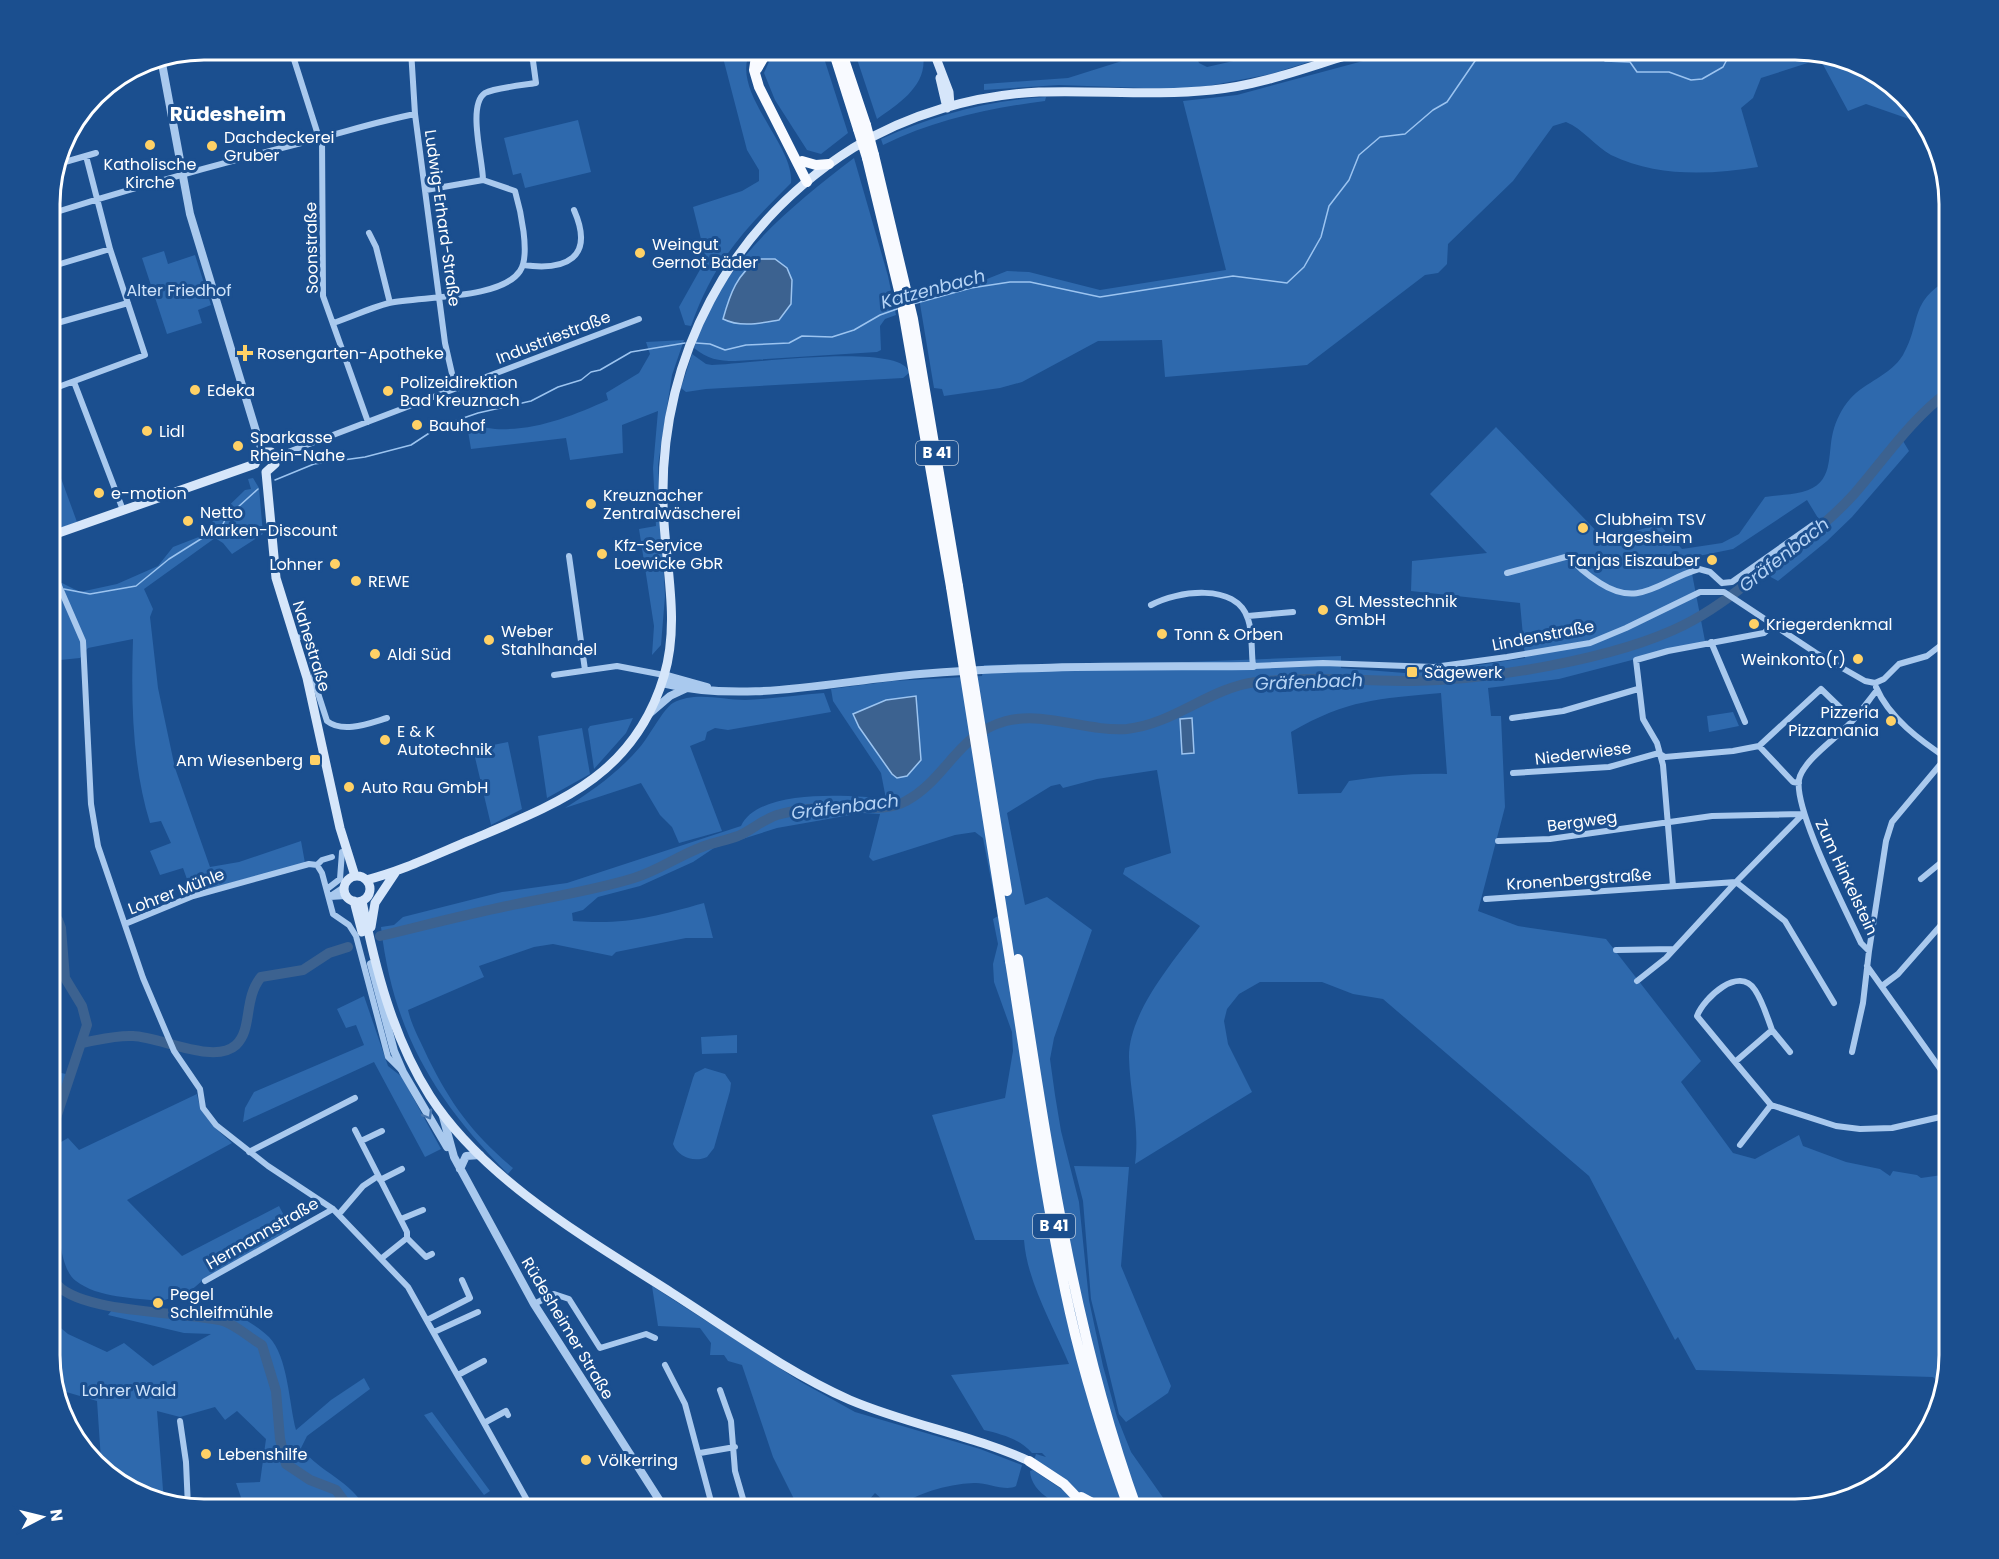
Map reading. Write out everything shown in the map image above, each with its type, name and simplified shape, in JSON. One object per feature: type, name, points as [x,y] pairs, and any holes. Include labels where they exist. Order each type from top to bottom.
[{"type":"highway","points":[[755,60],[757,81],[808,181]]},
{"type":"highway","points":[[757,81],[762,60]]},
{"type":"highway","name":"B 41","points":[[836,60],[843,66]]},
{"type":"highway","name":"B 41","points":[[839,60],[871,157],[905,298],[955,587],[1014,960],[1078,1309],[1126,1499]]},
{"type":"highway","name":"B 41","points":[[843,60],[843,66]]},
{"type":"highway","points":[[788,143],[802,161],[808,181]]},
{"type":"highway","points":[[802,161],[816,165],[829,164]]},
{"type":"highway","name":"B 41","points":[[1029,1461],[1085,1499]]},
{"type":"highway","name":"B 41","points":[[1124,1485],[1132,1499]]},
{"type":"highway","name":"B 41","points":[[1073,1492],[1079,1499]]},
{"type":"main road","points":[[937,60],[946,84],[949,107]]},
{"type":"main road","points":[[368,884],[568,797],[612,764],[636,736],[648,715],[663,679],[672,625],[664,533],[664,461],[670,414],[682,363],[700,319],[728,267],[744,245],[786,200],[808,181],[829,164],[898,125],[975,100],[1036,92],[1160,94],[1219,90],[1331,60]]},
{"type":"main road","points":[[938,64],[949,107]]},
{"type":"main road","points":[[946,84],[960,95],[975,100]]},
{"type":"main road","points":[[262,451],[268,451],[275,457],[274,467],[266,472],[259,470],[255,464],[257,454],[262,451]]},
{"type":"main road","points":[[60,532],[255,464]]},
{"type":"main road","name":"Nahestraße","points":[[266,472],[276,578],[310,688],[352,890]]},
{"type":"main road","name":"Nahestraße","points":[[340,828],[342,852],[352,890]]},
{"type":"main road","points":[[352,890],[410,865]]},
{"type":"main road","points":[[395,873],[380,893],[371,914],[375,966],[395,1024]]},
{"type":"main road","points":[[352,890],[368,895],[368,884]]},
{"type":"main road","points":[[352,890],[395,1024],[413,1066],[441,1112],[480,1155],[525,1195],[641,1274],[805,1378],[884,1414],[1001,1448],[1029,1461]]},
{"type":"street","name":"Soonstraße","points":[[294,60],[321,138],[323,296],[368,422]]},
{"type":"street","name":"Ludwig-Erhard-Straße","points":[[412,60],[415,114],[445,343],[453,378],[459,388]]},
{"type":"street","points":[[483,180],[483,162],[476,115],[479,99],[487,92],[536,83],[532,60]]},
{"type":"street","points":[[162,67],[181,174],[224,330],[262,451]]},
{"type":"street","points":[[60,211],[181,174],[321,138],[362,125],[415,114]]},
{"type":"street","points":[[67,161],[96,153]]},
{"type":"street","points":[[60,387],[145,355],[110,249],[86,156]]},
{"type":"street","points":[[333,323],[390,303],[473,293],[506,282],[518,274],[523,266],[522,213],[515,191],[483,180],[426,190]]},
{"type":"street","points":[[523,266],[547,269],[564,266],[574,257],[580,242],[579,221],[574,210]]},
{"type":"street","points":[[369,233],[376,247],[390,303]]},
{"type":"street","points":[[60,264],[110,249]]},
{"type":"street","points":[[60,322],[128,303]]},
{"type":"street","name":"Industriestraße","points":[[275,457],[639,319]]},
{"type":"street","points":[[74,382],[123,510]]},
{"type":"street","points":[[1722,583],[1732,582],[1817,522]]},
{"type":"street","points":[[569,556],[585,670]]},
{"type":"street","points":[[1507,573],[1569,556],[1597,581],[1624,596],[1638,594],[1700,568],[1710,572],[1722,583],[1722,592],[1816,653],[1876,687],[1917,738],[1939,752]]},
{"type":"street","points":[[60,591],[83,641],[91,804],[98,846],[125,924]]},
{"type":"street","name":"Lindenstraße","points":[[1252,666],[1323,663],[1434,666],[1507,657],[1590,643],[1700,592],[1722,592]]},
{"type":"street","points":[[554,675],[629,667],[685,689],[729,691],[776,690],[919,674],[991,670],[1252,666],[1248,616],[1232,598],[1215,593],[1165,598],[1151,605]]},
{"type":"street","points":[[1248,616],[1293,612]]},
{"type":"street","name":"Niederwiese","points":[[1513,772],[1571,771],[1609,767],[1659,753],[1657,743],[1643,719],[1636,660],[1711,642],[1764,633],[1774,624]]},
{"type":"street","points":[[295,638],[307,636],[310,641],[315,684],[327,721],[341,727],[361,725],[387,718]]},
{"type":"street","points":[[1711,642],[1745,722]]},
{"type":"street","points":[[1759,746],[1793,782],[1799,783],[1801,773],[1853,720],[1876,687],[1899,664],[1933,653],[1939,648]]},
{"type":"street","points":[[663,679],[729,691]]},
{"type":"street","points":[[648,715],[670,696],[685,689]]},
{"type":"street","points":[[1512,718],[1563,711],[1638,689]]},
{"type":"street","points":[[1659,753],[1665,757],[1733,751],[1759,746],[1821,689],[1853,720]]},
{"type":"street","points":[[1659,753],[1663,765],[1668,820]]},
{"type":"street","points":[[1869,951],[1886,841],[1893,822],[1939,769]]},
{"type":"street","name":"Zum Hinkelstein","points":[[1799,783],[1803,814],[1861,943],[1869,951],[1863,1003],[1852,1052]]},
{"type":"street","points":[[1637,981],[1675,949],[1736,882],[1803,814]]},
{"type":"street","name":"Bergweg","points":[[1498,841],[1550,839],[1668,820],[1712,816],[1803,814]]},
{"type":"street","name":"Kronenbergstraße","points":[[1668,820],[1673,886]]},
{"type":"street","points":[[327,889],[340,879],[342,852]]},
{"type":"street","name":"Lohrer Mühle","points":[[174,1051],[166,1036],[125,924],[211,890],[309,864],[317,865],[321,860],[332,857]]},
{"type":"street","points":[[317,865],[327,889],[333,914],[354,932],[388,1057],[403,1072]]},
{"type":"street","points":[[1921,879],[1939,865]]},
{"type":"street","points":[[1736,882],[1785,921],[1834,1003]]},
{"type":"street","name":"Kronenbergstraße","points":[[1486,898],[1736,882]]},
{"type":"street","points":[[329,897],[352,890]]},
{"type":"street","points":[[1882,986],[1898,974],[1939,928]]},
{"type":"street","points":[[1616,950],[1675,949]]},
{"type":"street","name":"Rüdesheimer Straße","points":[[375,966],[388,1031],[403,1072],[454,1157],[534,1304],[659,1499]]},
{"type":"street","points":[[1868,966],[1939,1066]]},
{"type":"street","points":[[1790,1052],[1772,1030],[1755,990],[1748,983],[1731,983],[1711,995],[1697,1016],[1771,1105],[1836,1126],[1860,1129],[1892,1128],[1939,1117]]},
{"type":"street","points":[[1735,1062],[1772,1030]]},
{"type":"street","name":"Hermannstraße","points":[[174,1051],[200,1089],[201,1101],[209,1117],[249,1152],[339,1214],[408,1287],[526,1499]]},
{"type":"street","points":[[249,1152],[355,1098]]},
{"type":"street","points":[[1740,1146],[1771,1105]]},
{"type":"street","name":"Rüdesheimer Straße","points":[[441,1112],[454,1157]]},
{"type":"street","points":[[356,1130],[401,1219],[407,1238],[426,1257],[432,1254]]},
{"type":"street","points":[[361,1141],[382,1131]]},
{"type":"street","points":[[460,1169],[466,1156],[480,1155]]},
{"type":"street","points":[[339,1214],[363,1186],[402,1169]]},
{"type":"street","name":"Hermannstraße","points":[[205,1281],[333,1209]]},
{"type":"street","points":[[401,1219],[423,1210]]},
{"type":"street","points":[[382,1258],[407,1238]]},
{"type":"street","points":[[427,1320],[470,1298],[462,1280]]},
{"type":"street","points":[[534,1304],[554,1294],[569,1299],[600,1348],[646,1334],[655,1338]]},
{"type":"street","points":[[434,1332],[478,1312]]},
{"type":"street","points":[[458,1374],[484,1361]]},
{"type":"street","points":[[665,1365],[686,1404],[710,1499]]},
{"type":"street","points":[[720,1390],[731,1421],[735,1447],[735,1470],[743,1499]]},
{"type":"street","points":[[484,1423],[506,1411],[508,1415]]},
{"type":"street","points":[[180,1421],[186,1462],[188,1498]]},
{"type":"street","points":[[700,1453],[735,1447]]},
{"type":"green space","points":[[724,60],[748,60],[746,66],[748,83],[783,152],[789,168],[791,183],[758,216],[732,248],[710,283],[691,326],[685,325],[679,307],[706,259],[693,207],[742,191],[759,181],[759,170],[747,150]]},
{"type":"green space","points":[[770,60],[825,60],[848,133],[821,154],[807,150],[775,100],[764,73]]},
{"type":"green space","points":[[857,60],[924,60],[922,72],[912,91],[877,119]]},
{"type":"green space","points":[[1125,60],[1198,60],[1207,67],[1238,60],[1315,60],[1271,74],[1208,86],[1172,89],[1059,85],[984,90],[984,84],[1068,78]]},
{"type":"green space","points":[[1367,60],[1814,61],[1761,78],[1753,98],[1741,108],[1758,167],[1702,173],[1665,171],[1611,155],[1566,122],[1553,126],[1513,181],[1448,244],[1447,264],[1438,273],[1425,275],[1307,365],[1165,377],[1162,340],[1098,341],[1022,382],[1000,388],[944,396],[942,389],[934,388],[919,298],[977,283],[1007,271],[1029,272],[1100,290],[1226,270],[1183,101],[1237,95]]},
{"type":"green space","points":[[1822,63],[1867,79],[1897,102],[1912,120],[1866,104],[1848,111]]},
{"type":"green space","points":[[1046,97],[1045,101],[983,111],[942,122],[883,145],[881,139],[962,110],[1003,101]]},
{"type":"green space","points":[[578,120],[591,172],[525,188],[521,173],[513,175],[504,138]]},
{"type":"green space","points":[[854,158],[888,276],[896,315],[885,319],[880,326],[881,350],[723,361],[704,355],[694,348],[720,290],[758,241],[804,198]],"holes":[[[760,259],[775,259],[724,320],[732,293],[740,278]]]},
{"type":"green space","name":"Alter Friedhof","points":[[164,251],[168,264],[195,255],[211,305],[198,310],[202,323],[167,334],[142,258]]},
{"type":"green space","points":[[1939,286],[1939,405],[1903,441],[1909,451],[1852,517],[1827,541],[1778,581],[1756,569],[1821,523],[1807,500],[1733,549],[1689,558],[1705,641],[1559,679],[1488,688],[1491,716],[1501,716],[1505,807],[1478,911],[1518,926],[1606,939],[1701,1061],[1681,1082],[1733,1153],[1755,1159],[1799,1135],[1803,1146],[1846,1162],[1880,1169],[1890,1176],[1893,1171],[1917,1175],[1921,1178],[1939,1175],[1939,1365],[1936,1380],[1933,1377],[1696,1370],[1678,1337],[1675,1340],[1589,1176],[1383,999],[1353,994],[1322,982],[1260,982],[1239,994],[1227,1009],[1224,1021],[1228,1044],[1252,1092],[1135,1164],[1136,1124],[1129,1058],[1131,1041],[1136,1023],[1154,988],[1200,926],[1123,874],[1125,868],[1171,853],[1157,770],[1097,779],[1063,788],[1060,784],[1051,786],[1007,813],[1025,905],[1047,897],[1092,930],[1054,1038],[1050,1059],[1061,1131],[1079,1202],[1089,1300],[1103,1366],[1117,1417],[1131,1452],[1164,1499],[1088,1499],[1034,1460],[1036,1454],[1046,1457],[1042,1453],[1032,1453],[1016,1441],[984,1430],[951,1375],[1069,1364],[1035,1287],[1024,1240],[975,1240],[932,1115],[1005,1098],[1013,1051],[1012,1032],[994,982],[993,964],[998,944],[993,919],[998,916],[983,838],[975,832],[955,835],[873,861],[869,857],[880,814],[862,813],[777,828],[714,848],[693,862],[640,886],[598,897],[583,910],[572,913],[573,921],[625,921],[704,903],[713,938],[686,938],[616,952],[612,956],[553,944],[534,947],[479,966],[484,977],[408,1010],[428,1058],[446,1091],[474,1130],[513,1168],[508,1174],[459,1119],[439,1091],[407,1032],[387,965],[381,927],[394,925],[403,917],[502,892],[567,883],[741,826],[751,814],[766,805],[785,800],[830,796],[886,799],[881,773],[833,701],[831,689],[893,681],[982,676],[984,665],[1188,662],[1341,656],[1341,668],[1405,673],[1434,672],[1525,658],[1520,603],[1411,591],[1412,561],[1487,553],[1430,494],[1496,427],[1605,540],[1659,524],[1682,549],[1722,543],[1739,534],[1765,497],[1802,492],[1813,488],[1825,476],[1833,432],[1842,410],[1856,393],[1898,362],[1909,343],[1921,305],[1927,296]],"holes":[[[1441,693],[1447,774],[1410,774],[1349,781],[1341,793],[1298,794],[1291,732],[1330,713],[1364,702]]]},
{"type":"green space","points":[[684,340],[672,375],[658,465],[665,596],[661,645],[652,655],[654,626],[639,529],[656,526],[653,468],[658,411],[622,425],[623,453],[570,460],[566,438],[471,449],[467,425],[495,429],[525,428],[581,412],[608,400],[606,393],[639,373],[650,354],[646,342]]},
{"type":"green space","points":[[692,354],[706,364],[712,365],[819,357],[880,358],[900,363],[909,373],[903,378],[686,392],[681,388]]},
{"type":"green space","points":[[60,475],[77,522],[60,528]]},
{"type":"green space","points":[[253,478],[259,488],[263,534],[232,554],[223,543],[215,538],[144,589],[153,609],[150,617],[158,688],[175,768],[210,867],[239,862],[301,841],[305,863],[192,893],[183,868],[160,875],[150,851],[171,843],[161,821],[150,823],[139,778],[132,686],[133,639],[88,648],[80,658],[60,660],[60,582],[80,592],[117,584],[158,566],[173,547],[209,533],[213,529],[210,524],[245,490],[251,489],[248,479]]},
{"type":"green space","points":[[824,693],[831,712],[728,730],[715,728],[707,732],[705,740],[690,746],[722,831],[679,843],[672,827],[660,815],[641,783],[565,808],[595,788],[623,765],[640,747],[669,706],[681,699],[699,697],[745,700]]},
{"type":"green space","points":[[1733,712],[1739,726],[1709,732],[1707,716]]},
{"type":"green space","points":[[633,718],[626,733],[594,769],[588,729],[590,726]]},
{"type":"green space","points":[[582,728],[590,774],[547,798],[538,736]]},
{"type":"green space","points":[[508,742],[522,809],[491,825],[473,749]]},
{"type":"green space","points":[[364,996],[388,1066],[402,1077],[441,1149],[425,1157],[374,1062],[243,1122],[245,1108],[254,1092],[364,1045],[356,1025],[346,1028],[337,1009]]},
{"type":"green space","points":[[737,1035],[737,1053],[702,1054],[701,1037]]},
{"type":"green space","points":[[705,1068],[725,1074],[731,1083],[730,1091],[714,1148],[707,1157],[692,1159],[675,1149],[673,1144],[695,1073]]},
{"type":"green space","points":[[60,1073],[66,1074],[60,1092]]},
{"type":"green space","points":[[197,1094],[205,1115],[232,1143],[127,1200],[182,1256],[279,1206],[291,1229],[203,1280],[188,1293],[161,1301],[95,1291],[76,1281],[68,1271],[60,1242],[61,1142],[68,1138],[79,1150]]},
{"type":"green space","points":[[1074,1166],[1129,1167],[1121,1266],[1171,1386],[1168,1393],[1126,1422],[1119,1414],[1091,1299],[1083,1201]]},
{"type":"green space","points":[[652,1286],[801,1382],[855,1412],[980,1449],[1022,1465],[1016,1486],[1007,1488],[974,1483],[952,1485],[911,1499],[882,1499],[875,1493],[870,1499],[794,1499],[773,1457],[742,1365],[728,1361],[724,1355],[710,1355],[711,1343],[700,1328],[658,1326]]},
{"type":"green space","name":"Lohrer Wald","points":[[116,1305],[213,1314],[223,1307],[247,1321],[269,1337],[280,1356],[296,1430],[331,1400],[364,1378],[370,1389],[307,1436],[301,1448],[359,1499],[242,1499],[236,1483],[260,1482],[266,1439],[237,1411],[225,1420],[215,1407],[180,1417],[157,1411],[163,1493],[132,1480],[116,1469],[101,1455],[97,1401],[65,1392],[60,1365],[60,1327],[68,1334],[107,1352],[124,1343],[153,1366],[211,1334],[184,1333],[108,1315]]},
{"type":"green space","points":[[432,1412],[490,1491],[484,1495],[424,1415]]},
{"type":"green space","points":[[1033,1470],[1072,1499],[1049,1499],[1036,1487],[1030,1471]]},
{"type":"shaded area","points":[[760,259],[775,259],[787,268],[792,280],[791,304],[779,320],[744,324],[723,319],[728,301],[740,278]]},
{"type":"shaded area","points":[[916,696],[921,760],[907,776],[897,778],[859,727],[853,714],[886,700]]},
{"type":"shaded area","points":[[1192,718],[1194,753],[1182,754],[1180,719]]},
{"type":"waterway","name":"Katzenbach","points":[[1604,60],[1630,62],[1637,72],[1669,72],[1691,80],[1702,79],[1723,67],[1727,60]]},
{"type":"waterway","name":"Katzenbach","points":[[913,304],[971,288],[1010,282],[1030,282],[1100,297],[1233,276],[1287,283],[1304,267],[1321,237],[1329,206],[1349,180],[1359,155],[1380,137],[1405,134],[1433,110],[1447,102],[1475,61]]},
{"type":"waterway","name":"Katzenbach","points":[[696,343],[710,344],[725,350],[746,345],[789,343],[802,336],[832,337],[854,330],[880,315],[897,309]]},
{"type":"waterway","name":"Katzenbach","points":[[275,480],[314,464],[365,457],[411,445],[440,426],[478,413],[531,401],[558,387],[581,380],[591,372],[600,370],[631,352],[685,343]]},
{"type":"waterway","name":"Gräfenbach","points":[[380,936],[491,909],[618,883],[650,872],[702,847],[738,836],[777,815],[820,808],[876,808],[899,804],[920,792],[975,736],[989,727],[1006,721],[1036,718],[1097,728],[1127,729],[1144,726],[1223,691],[1256,682],[1315,679],[1413,681],[1478,677],[1588,657],[1656,637],[1696,619],[1718,605],[1814,531],[1855,493],[1899,439],[1939,399]]},
{"type":"waterway","name":"Katzenbach","points":[[64,589],[90,594],[136,586],[169,559],[204,537],[219,532],[226,518],[258,489]]},
{"type":"waterway","points":[[60,925],[65,978],[82,1006],[87,1025],[60,1106]]},
{"type":"waterway","name":"Gräfenbach","points":[[82,1043],[133,1036],[201,1051],[226,1050],[236,1045],[245,1031],[252,995],[261,977],[303,970],[329,953],[348,947]]},
{"type":"waterway","points":[[60,1286],[66,1292],[84,1300],[107,1306],[223,1321],[262,1345],[276,1391],[280,1439],[286,1464],[310,1480],[336,1490],[343,1499]]},
{"type":"place","name":"Katholische Kirche","points":[[150,145]]},
{"type":"place","name":"Dachdeckerei Gruber","points":[[212,146]]},
{"type":"place","name":"Weingut Gernot Bäder","points":[[640,253]]},
{"type":"place","name":"Rosengarten-Apotheke","points":[[245,353]]},
{"type":"place","name":"Edeka","points":[[195,390]]},
{"type":"place","name":"Polizeidirektion Bad Kreuznach","points":[[388,391]]},
{"type":"place","name":"Bauhof","points":[[417,425]]},
{"type":"place","name":"Lidl","points":[[147,431]]},
{"type":"place","name":"Sparkasse Rhein-Nahe","points":[[238,446]]},
{"type":"place","name":"e-motion","points":[[99,493]]},
{"type":"place","name":"Kreuznacher Zentralwäscherei","points":[[591,504]]},
{"type":"place","name":"Netto Marken-Discount","points":[[188,521]]},
{"type":"place","name":"Clubheim TSV Hargesheim","points":[[1583,528]]},
{"type":"place","name":"Kfz-Service Loewicke GbR","points":[[602,554]]},
{"type":"place","name":"Tanjas Eiszauber","points":[[1712,560]]},
{"type":"place","name":"Lohner","points":[[335,564]]},
{"type":"place","name":"REWE","points":[[356,581]]},
{"type":"place","name":"GL Messtechnik GmbH","points":[[1323,610]]},
{"type":"place","name":"Kriegerdenkmal","points":[[1754,624]]},
{"type":"place","name":"Tonn & Orben","points":[[1162,634]]},
{"type":"place","name":"Weber Stahlhandel","points":[[489,640]]},
{"type":"place","name":"Aldi Süd","points":[[375,654]]},
{"type":"place","name":"Weinkonto(r)","points":[[1858,659]]},
{"type":"place","name":"Sägewerk","points":[[1412,672]]},
{"type":"place","name":"Pizzeria Pizzamania","points":[[1891,721]]},
{"type":"place","name":"E & K Autotechnik","points":[[385,740]]},
{"type":"place","name":"Am Wiesenberg","points":[[315,760]]},
{"type":"place","name":"Auto Rau GmbH","points":[[349,787]]},
{"type":"place","name":"Pegel Schleifmühle","points":[[158,1303]]},
{"type":"place","name":"Lebenshilfe","points":[[206,1454]]},
{"type":"place","name":"Völkerring","points":[[586,1460]]},
{"type":"district","name":"Rüdesheim","points":[[228,114]]}]
